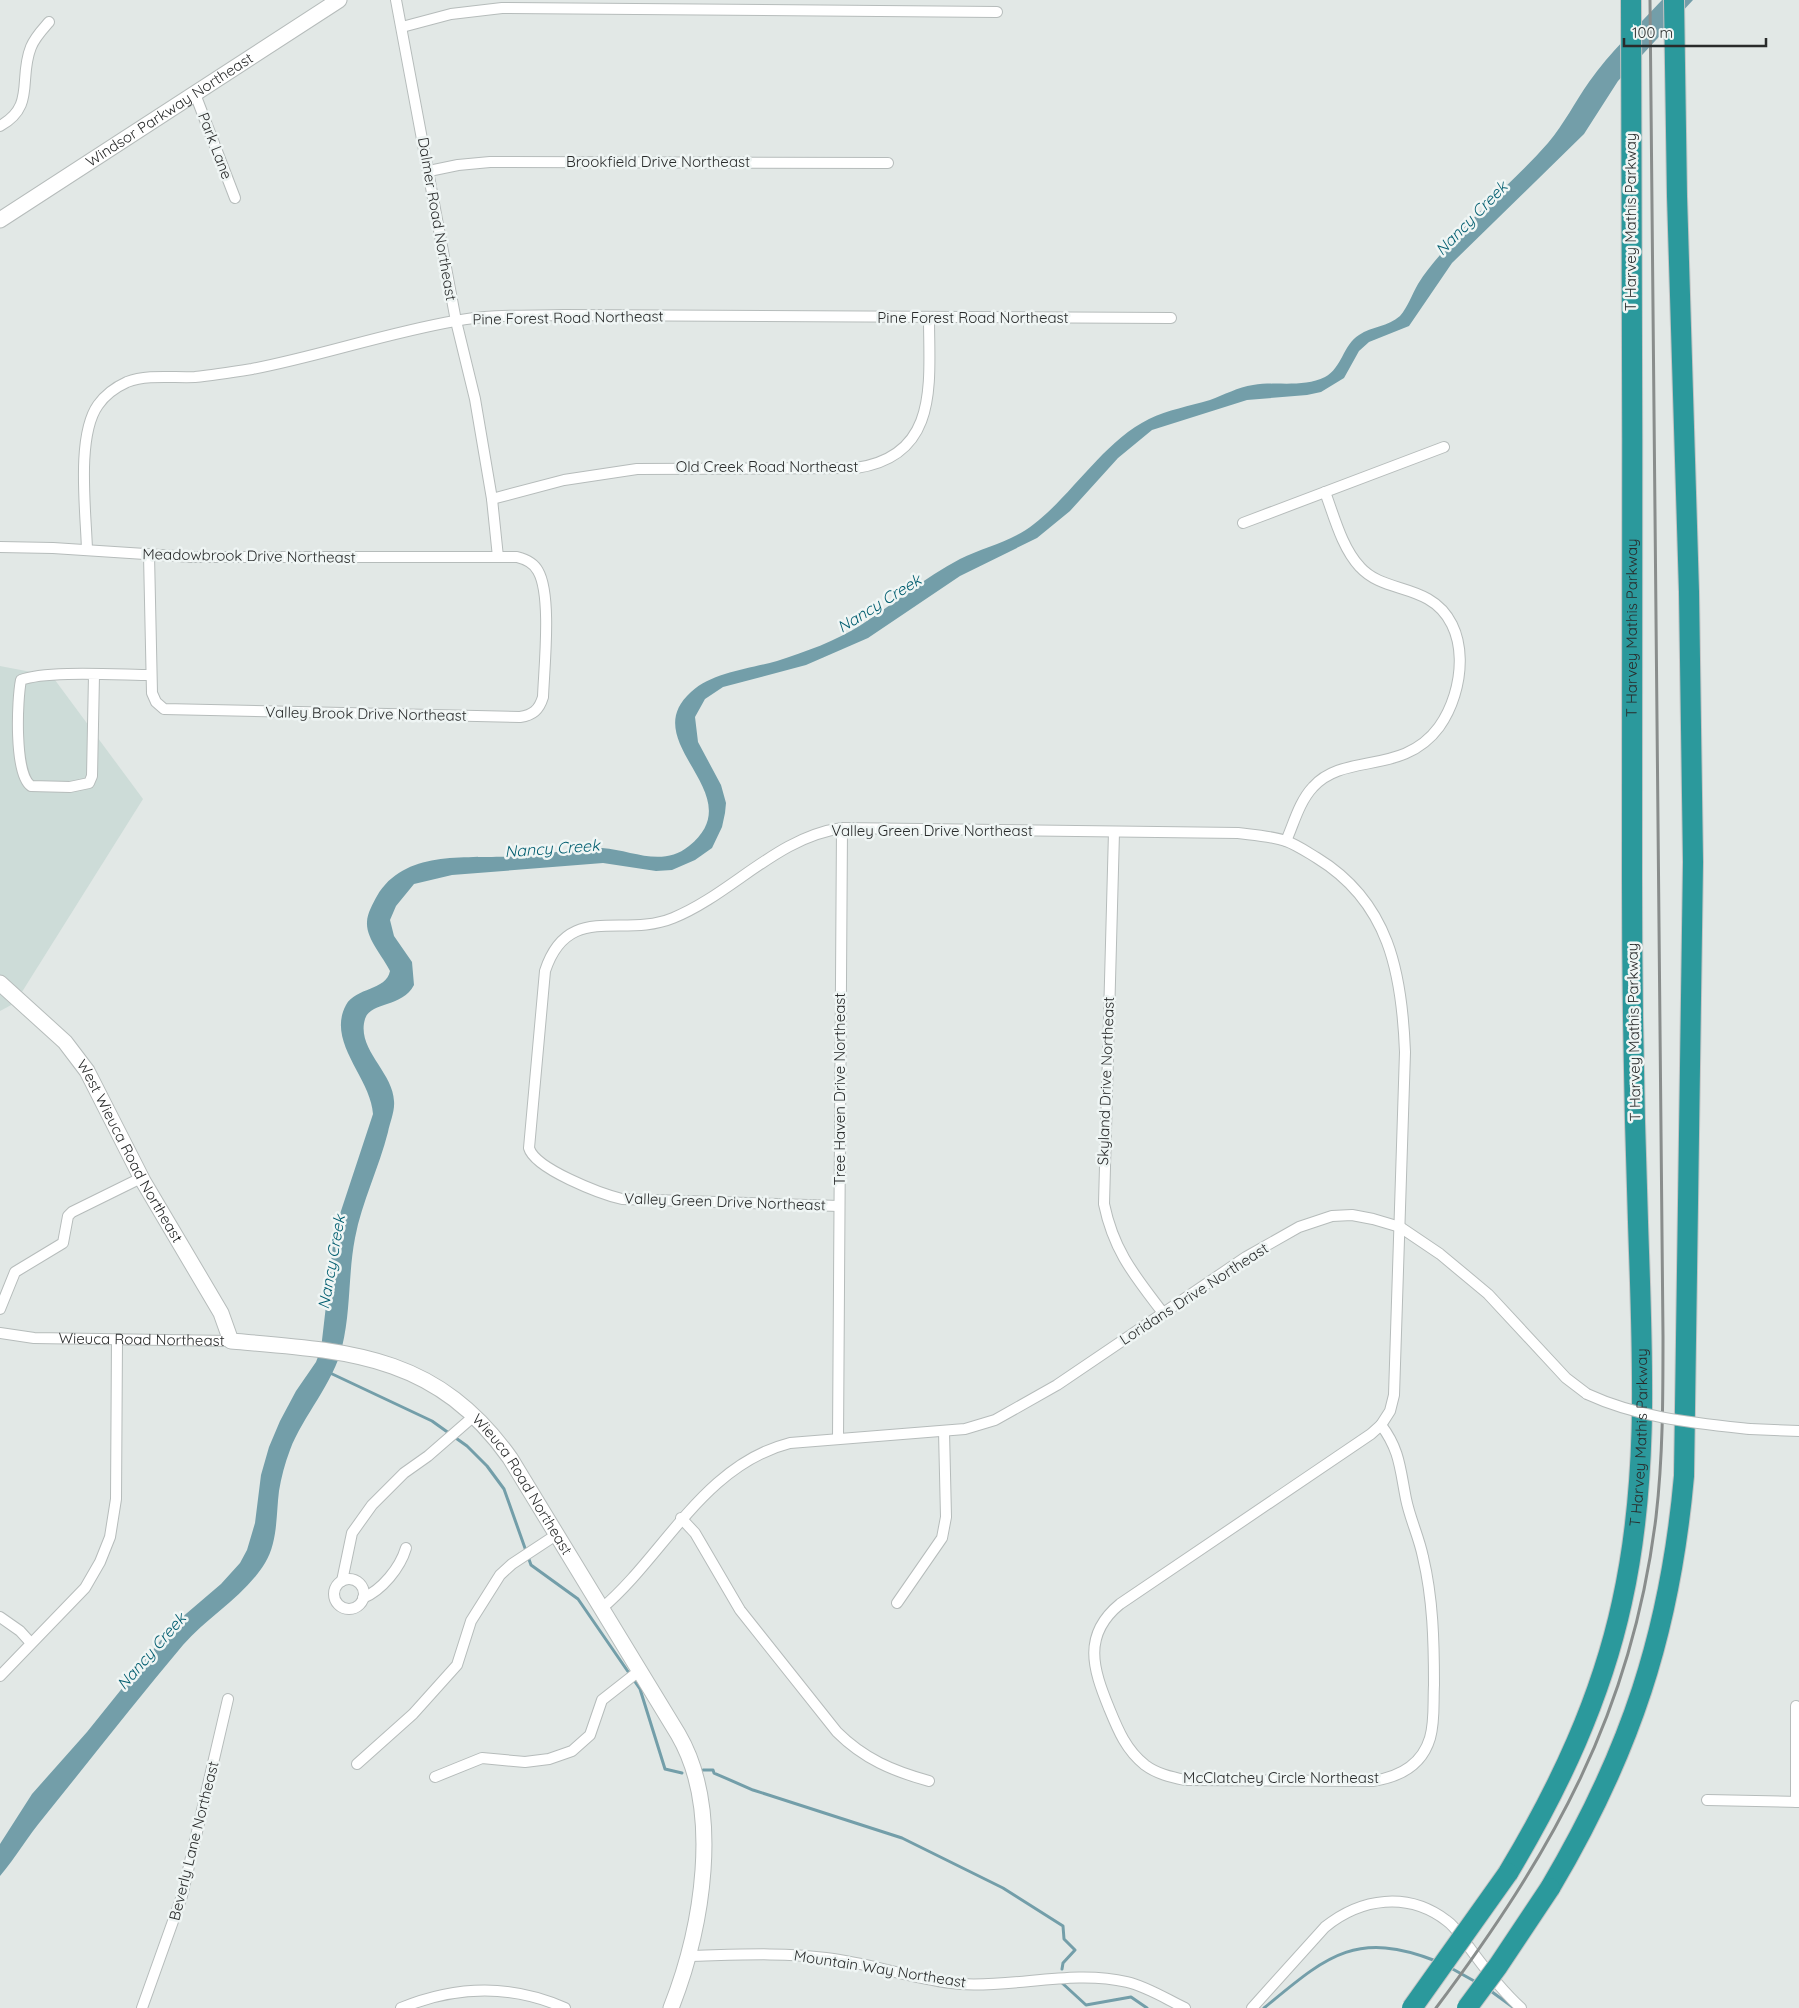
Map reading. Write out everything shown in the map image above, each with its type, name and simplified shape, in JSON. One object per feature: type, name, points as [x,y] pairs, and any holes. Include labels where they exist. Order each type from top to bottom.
[{"type":"highway","name":"T Harvey Mathis Parkway","points":[[1412,2008],[1463,1939],[1508,1873],[1533,1832],[1568,1763],[1601,1678],[1623,1598],[1637,1515],[1641,1473],[1644,1393],[1633,1064],[1631,0]]},
{"type":"highway","points":[[1467,2008],[1509,1950],[1550,1888],[1575,1845],[1611,1772],[1643,1692],[1666,1607],[1680,1520],[1684,1476],[1693,862],[1689,592],[1675,111],[1674,0]]},
{"type":"street","name":"Windsor Parkway Northeast","points":[[0,220],[340,0]]},
{"type":"street","name":"Dalmer Road Northeast","points":[[396,0],[456,320],[473,391],[492,499],[498,557]]},
{"type":"street","points":[[402,27],[451,14],[502,8],[997,12]]},
{"type":"street","points":[[0,126],[10,120],[22,106],[26,70],[31,48],[38,34],[49,22]]},
{"type":"street","name":"Park Lane","points":[[194,94],[235,198]]},
{"type":"street","name":"Brookfield Drive Northeast","points":[[428,171],[458,164],[490,162],[888,163]]},
{"type":"street","name":"Pine Forest Road Northeast","points":[[87,550],[85,460],[87,427],[98,404],[116,388],[141,378],[195,377],[254,368],[456,320],[495,316],[1171,318]]},
{"type":"street","name":"Old Creek Road Northeast","points":[[492,499],[564,480],[637,469],[856,468],[880,462],[897,453],[909,442],[925,414],[929,398],[929,318]]},
{"type":"street","points":[[1243,522],[1444,447]]},
{"type":"street","points":[[1286,841],[1302,802],[1313,786],[1321,779],[1343,769],[1396,758],[1420,746],[1436,732],[1452,706],[1460,669],[1457,636],[1446,614],[1426,598],[1383,583],[1359,567],[1351,554],[1325,492]]},
{"type":"street","name":"Meadowbrook Drive Northeast","points":[[0,547],[87,550],[149,555],[498,557]]},
{"type":"street","name":"Valley Brook Drive Northeast","points":[[149,555],[152,693],[156,702],[170,710],[528,716],[535,712],[544,697],[545,598],[543,581],[537,569],[527,560],[516,557],[498,557]]},
{"type":"street","points":[[94,675],[92,776],[89,783],[70,787],[31,786],[23,776],[20,758],[21,680],[36,676],[94,675],[151,675]]},
{"type":"street","name":"Valley Green Drive Northeast","points":[[839,1206],[622,1199],[598,1193],[573,1182],[534,1156],[529,1148],[545,971],[550,956],[560,942],[574,931],[590,926],[647,925],[674,918],[712,898],[762,863],[803,838],[822,831],[842,828],[1238,833],[1286,841],[1330,866],[1370,906],[1381,926],[1389,946],[1399,987],[1404,1025],[1400,1227]]},
{"type":"street","name":"Tree Haven Drive Northeast","points":[[838,1439],[842,828]]},
{"type":"street","name":"Skyland Drive Northeast","points":[[1114,832],[1104,1204],[1109,1230],[1118,1251],[1163,1313]]},
{"type":"street","name":"West Wieuca Road Northeast","points":[[0,983],[23,1001],[77,1055],[141,1178],[221,1313],[231,1341]]},
{"type":"street","points":[[0,1309],[15,1272],[63,1243],[68,1216],[72,1212],[141,1178]]},
{"type":"street","name":"Loridans Drive Northeast","points":[[601,1609],[627,1585],[681,1518],[715,1487],[763,1452],[790,1443],[966,1429],[995,1420],[1057,1385],[1246,1257],[1312,1221],[1332,1216],[1352,1215],[1400,1227],[1468,1275],[1520,1326],[1566,1378],[1587,1394],[1605,1403],[1645,1415],[1750,1429],[1799,1431]]},
{"type":"street","name":"McClatchey Circle Northeast","points":[[1381,1425],[1392,1439],[1398,1455],[1406,1500],[1423,1556],[1431,1601],[1434,1642],[1433,1723],[1430,1739],[1422,1754],[1402,1773],[1373,1781],[1184,1780],[1166,1776],[1147,1766],[1132,1754],[1122,1739],[1095,1675],[1094,1647],[1105,1620],[1120,1604],[1371,1434],[1381,1425],[1390,1411],[1394,1395],[1400,1227]]},
{"type":"street","name":"Wieuca Road Northeast","points":[[0,1333],[34,1338],[231,1341],[348,1354],[406,1370],[430,1382],[454,1397],[469,1420],[494,1436],[510,1458],[551,1539],[601,1609],[638,1672],[674,1727],[691,1760],[698,1780],[703,1806],[704,1833],[699,1899],[689,1956],[671,2008]]},
{"type":"street","points":[[0,1676],[30,1642],[85,1588],[100,1562],[110,1537],[116,1499],[117,1339]]},
{"type":"street","points":[[406,1548],[402,1561],[374,1593],[363,1598],[353,1608],[344,1608],[340,1605],[334,1592],[342,1581],[352,1532],[372,1505],[404,1473],[430,1454],[469,1420]]},
{"type":"street","points":[[897,1603],[942,1538],[946,1517],[944,1431]]},
{"type":"street","points":[[681,1518],[695,1533],[740,1610],[837,1732],[869,1759],[892,1770],[929,1781]]},
{"type":"street","points":[[357,1764],[414,1714],[457,1665],[471,1621],[500,1575],[512,1564],[551,1539]]},
{"type":"street","points":[[342,1581],[356,1581],[363,1588],[363,1598]]},
{"type":"street","points":[[0,1617],[30,1642]]},
{"type":"street","points":[[435,1778],[482,1758],[525,1762],[549,1759],[572,1750],[590,1735],[602,1700],[638,1672]]},
{"type":"street","name":"Beverly Lane Northeast","points":[[142,2008],[182,1896],[228,1699]]},
{"type":"street","points":[[1707,1800],[1798,1802],[1796,1706]]},
{"type":"street","points":[[1252,2008],[1325,1927],[1338,1916],[1364,1904],[1390,1901],[1422,1906],[1449,1921],[1503,1992],[1521,2008]]},
{"type":"street","name":"Mountain Way Northeast","points":[[689,1956],[791,1955],[826,1958],[863,1964],[918,1978],[960,1984],[1004,1984],[1086,1978],[1110,1979],[1143,1987],[1185,2008]]},
{"type":"street","points":[[401,2008],[441,1994],[480,1990],[516,1992],[565,2008]]},
{"type":"shaded area","points":[[0,666],[52,676],[143,799],[15,1003],[0,1011]]},
{"type":"water","points":[[1662,0],[1693,0],[1618,81],[1584,134],[1452,263],[1409,326],[1369,342],[1359,351],[1344,378],[1321,392],[1247,400],[1152,430],[1118,458],[1070,511],[1037,538],[960,576],[868,638],[806,665],[723,687],[705,699],[695,717],[698,742],[721,785],[726,803],[722,827],[712,848],[695,860],[672,870],[656,871],[603,863],[452,875],[414,884],[396,906],[390,920],[394,936],[412,962],[414,985],[402,997],[368,1013],[365,1019],[364,1030],[366,1040],[392,1090],[394,1101],[393,1113],[358,1224],[351,1265],[347,1320],[342,1347],[332,1373],[302,1424],[288,1455],[283,1470],[276,1528],[269,1555],[257,1575],[247,1586],[183,1645],[38,1824],[0,1876],[0,1844],[32,1794],[87,1732],[173,1625],[221,1584],[240,1563],[247,1550],[255,1523],[261,1475],[269,1447],[280,1421],[296,1391],[316,1362],[321,1349],[333,1245],[339,1217],[373,1114],[365,1087],[345,1046],[341,1019],[346,1005],[351,999],[383,982],[390,971],[372,941],[367,928],[369,912],[377,896],[389,880],[405,870],[422,863],[441,859],[529,855],[592,848],[613,849],[658,857],[668,856],[689,846],[705,827],[709,807],[703,788],[682,749],[676,730],[677,711],[691,692],[700,685],[720,676],[777,661],[831,641],[861,625],[947,566],[1026,530],[1049,512],[1117,441],[1149,419],[1247,386],[1308,382],[1325,377],[1331,373],[1354,339],[1364,332],[1395,320],[1400,316],[1420,280],[1434,262],[1466,226],[1548,143],[1597,71]]},
{"type":"waterway","points":[[328,1372],[432,1421],[467,1446],[487,1466],[504,1489],[531,1565],[578,1599],[640,1689],[665,1769],[682,1773]]},
{"type":"waterway","points":[[703,1770],[713,1770],[714,1773],[753,1790],[902,1838],[1003,1888],[1063,1926],[1064,1939],[1075,1950],[1063,1963],[1062,1969]]},
{"type":"waterway","points":[[1264,2008],[1305,1975],[1342,1954],[1362,1949],[1383,1948],[1408,1952],[1436,1961]]},
{"type":"waterway","points":[[1449,1967],[1476,1982]]},
{"type":"waterway","points":[[1061,1982],[1086,2005],[1131,1997],[1147,2008]]},
{"type":"waterway","points":[[1488,1989],[1514,2008]]},
{"type":"railway","points":[[1436,2008],[1516,1893],[1550,1836],[1580,1778],[1606,1718],[1628,1655],[1644,1588],[1656,1517],[1663,1404],[1663,1336],[1650,0]]},
{"type":"water label","name":"Nancy Creek","points":[[1471,218]]},
{"type":"water label","name":"Nancy Creek","points":[[879,603]]},
{"type":"water label","name":"Nancy Creek","points":[[552,848]]},
{"type":"water label","name":"Nancy Creek","points":[[331,1262]]},
{"type":"water label","name":"Nancy Creek","points":[[151,1651]]}]
